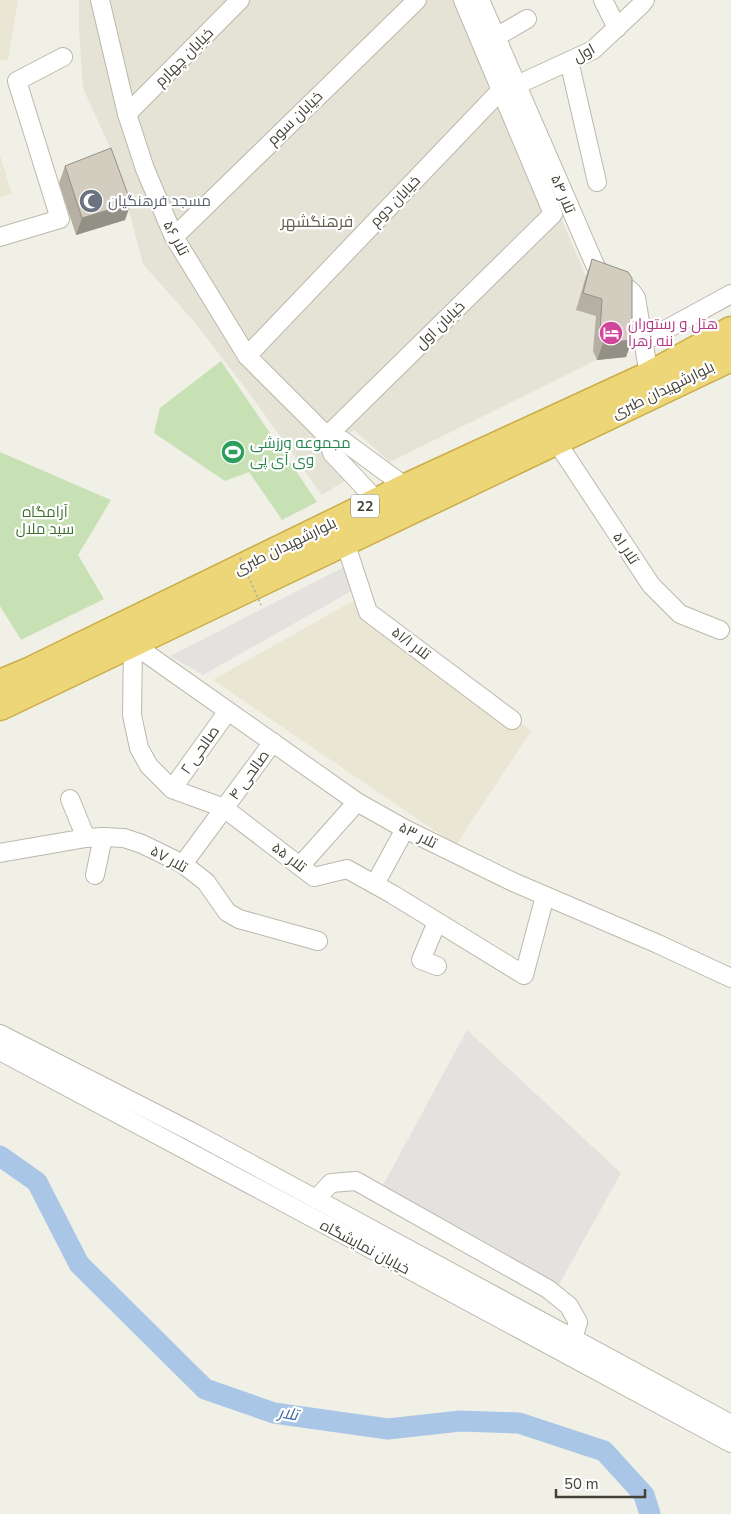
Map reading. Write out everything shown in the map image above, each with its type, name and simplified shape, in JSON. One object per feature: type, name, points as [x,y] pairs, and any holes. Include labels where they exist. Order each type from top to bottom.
[{"type":"highway","name":"بلوارشهیدان طبری","points":[[0,684],[406,487],[649,375],[731,330]]},
{"type":"highway","name":"بلوارشهیدان طبری","points":[[0,707],[731,358]]},
{"type":"highway","points":[[0,673],[29,671]]},
{"type":"street","name":"تلار ۵۶","points":[[100,0],[127,114],[145,169],[174,237],[247,356],[327,436]]},
{"type":"street","name":"خیابان چهارم","points":[[127,114],[240,0]]},
{"type":"street","name":"خیابان سوم","points":[[174,237],[417,0]]},
{"type":"street","points":[[463,0],[509,87]]},
{"type":"street","name":"تلار ۵۴","points":[[480,0],[496,37],[509,87],[595,266],[602,277],[629,288],[636,298],[649,375]]},
{"type":"street","points":[[602,0],[616,28]]},
{"type":"street","name":"اول","points":[[509,87],[593,50],[643,3]]},
{"type":"street","points":[[496,37],[527,19]]},
{"type":"street","points":[[0,237],[60,218],[17,81],[64,57]]},
{"type":"street","points":[[569,61],[597,182]]},
{"type":"street","name":"خیابان اول","points":[[327,436],[553,214],[509,87]]},
{"type":"street","name":"خیابان دوم","points":[[247,356],[509,87]]},
{"type":"street","points":[[644,342],[731,294]]},
{"type":"street","points":[[327,436],[342,440],[406,487]]},
{"type":"street","points":[[327,436],[332,452],[377,501]]},
{"type":"street","name":"تلار ۵۱","points":[[556,441],[651,585],[680,614],[720,630]]},
{"type":"street","name":"تلار ۵۱/۱","points":[[345,542],[368,612],[512,720]]},
{"type":"street","name":"تلار ۵۳","points":[[133,644],[357,802],[405,829],[513,882],[658,944],[731,978]]},
{"type":"street","name":"تلار ۵۵","points":[[133,644],[132,715],[139,748],[149,766],[172,789],[224,808],[314,877],[347,868],[524,975],[544,896]]},
{"type":"street","name":"صالحی ۲","points":[[172,789],[228,710]]},
{"type":"street","name":"صالحی ۴","points":[[183,864],[273,742]]},
{"type":"street","points":[[70,800],[94,838],[95,875]]},
{"type":"street","points":[[300,866],[357,802]]},
{"type":"street","points":[[375,884],[405,829]]},
{"type":"street","name":"تلار ۵۷","points":[[0,852],[94,838],[124,838],[142,844],[183,864],[206,882],[227,912],[240,919],[318,941]]},
{"type":"street","points":[[437,922],[421,960],[437,966]]},
{"type":"street","name":"خیابان نمایشگاه","points":[[0,1034],[194,1133],[316,1199],[731,1443]]},
{"type":"street","name":"خیابان نمایشگاه","points":[[0,1051],[568,1346],[731,1424]]},
{"type":"street","points":[[316,1199],[331,1183],[356,1181],[548,1289],[569,1306],[578,1322],[568,1346]]},
{"type":"path","points":[[240,558],[261,605]]},
{"type":"shaded area","points":[[0,0],[18,0],[8,60],[0,60]]},
{"type":"shaded area","points":[[79,0],[471,0],[539,168],[586,276],[607,284],[626,357],[597,360],[390,462],[354,430],[327,451],[346,480],[322,495],[252,397],[196,324],[143,264],[116,161],[83,88]]},
{"type":"shaded area","points":[[0,155],[12,194],[0,197]]},
{"type":"shaded area","points":[[348,565],[355,589],[203,675],[170,656]]},
{"type":"shaded area","points":[[358,598],[531,731],[456,845],[213,680]]},
{"type":"shaded area","points":[[467,1030],[621,1173],[551,1299],[375,1200]]},
{"type":"green space","name":"مجموعه ورزشی وی آی پی","points":[[221,361],[317,502],[282,520],[249,472],[225,481],[154,433],[160,408]]},
{"type":"green space","name":"آرامگاه سید ملال","points":[[0,452],[111,500],[78,555],[104,599],[21,640],[0,606]]},
{"type":"building","points":[[111,148],[131,203],[82,218],[65,166]]},
{"type":"building","points":[[592,259],[628,272],[632,278],[632,340],[603,343],[600,333],[602,299],[583,293]]},
{"type":"waterway","name":"تلار","points":[[0,1156],[37,1182],[79,1264],[205,1389],[274,1413],[388,1429],[460,1421],[519,1423],[604,1451],[644,1495],[650,1514]]},
{"type":"place","name":"مسجد فرهنگیان","points":[[91,201]]},
{"type":"place","name":"هتل و رستوران ننه زهرا","points":[[611,333]]},
{"type":"place","name":"مجموعه ورزشی وی آی پی","points":[[233,452]]},
{"type":"district","name":"فرهنگشهر","points":[[317,222]]}]
